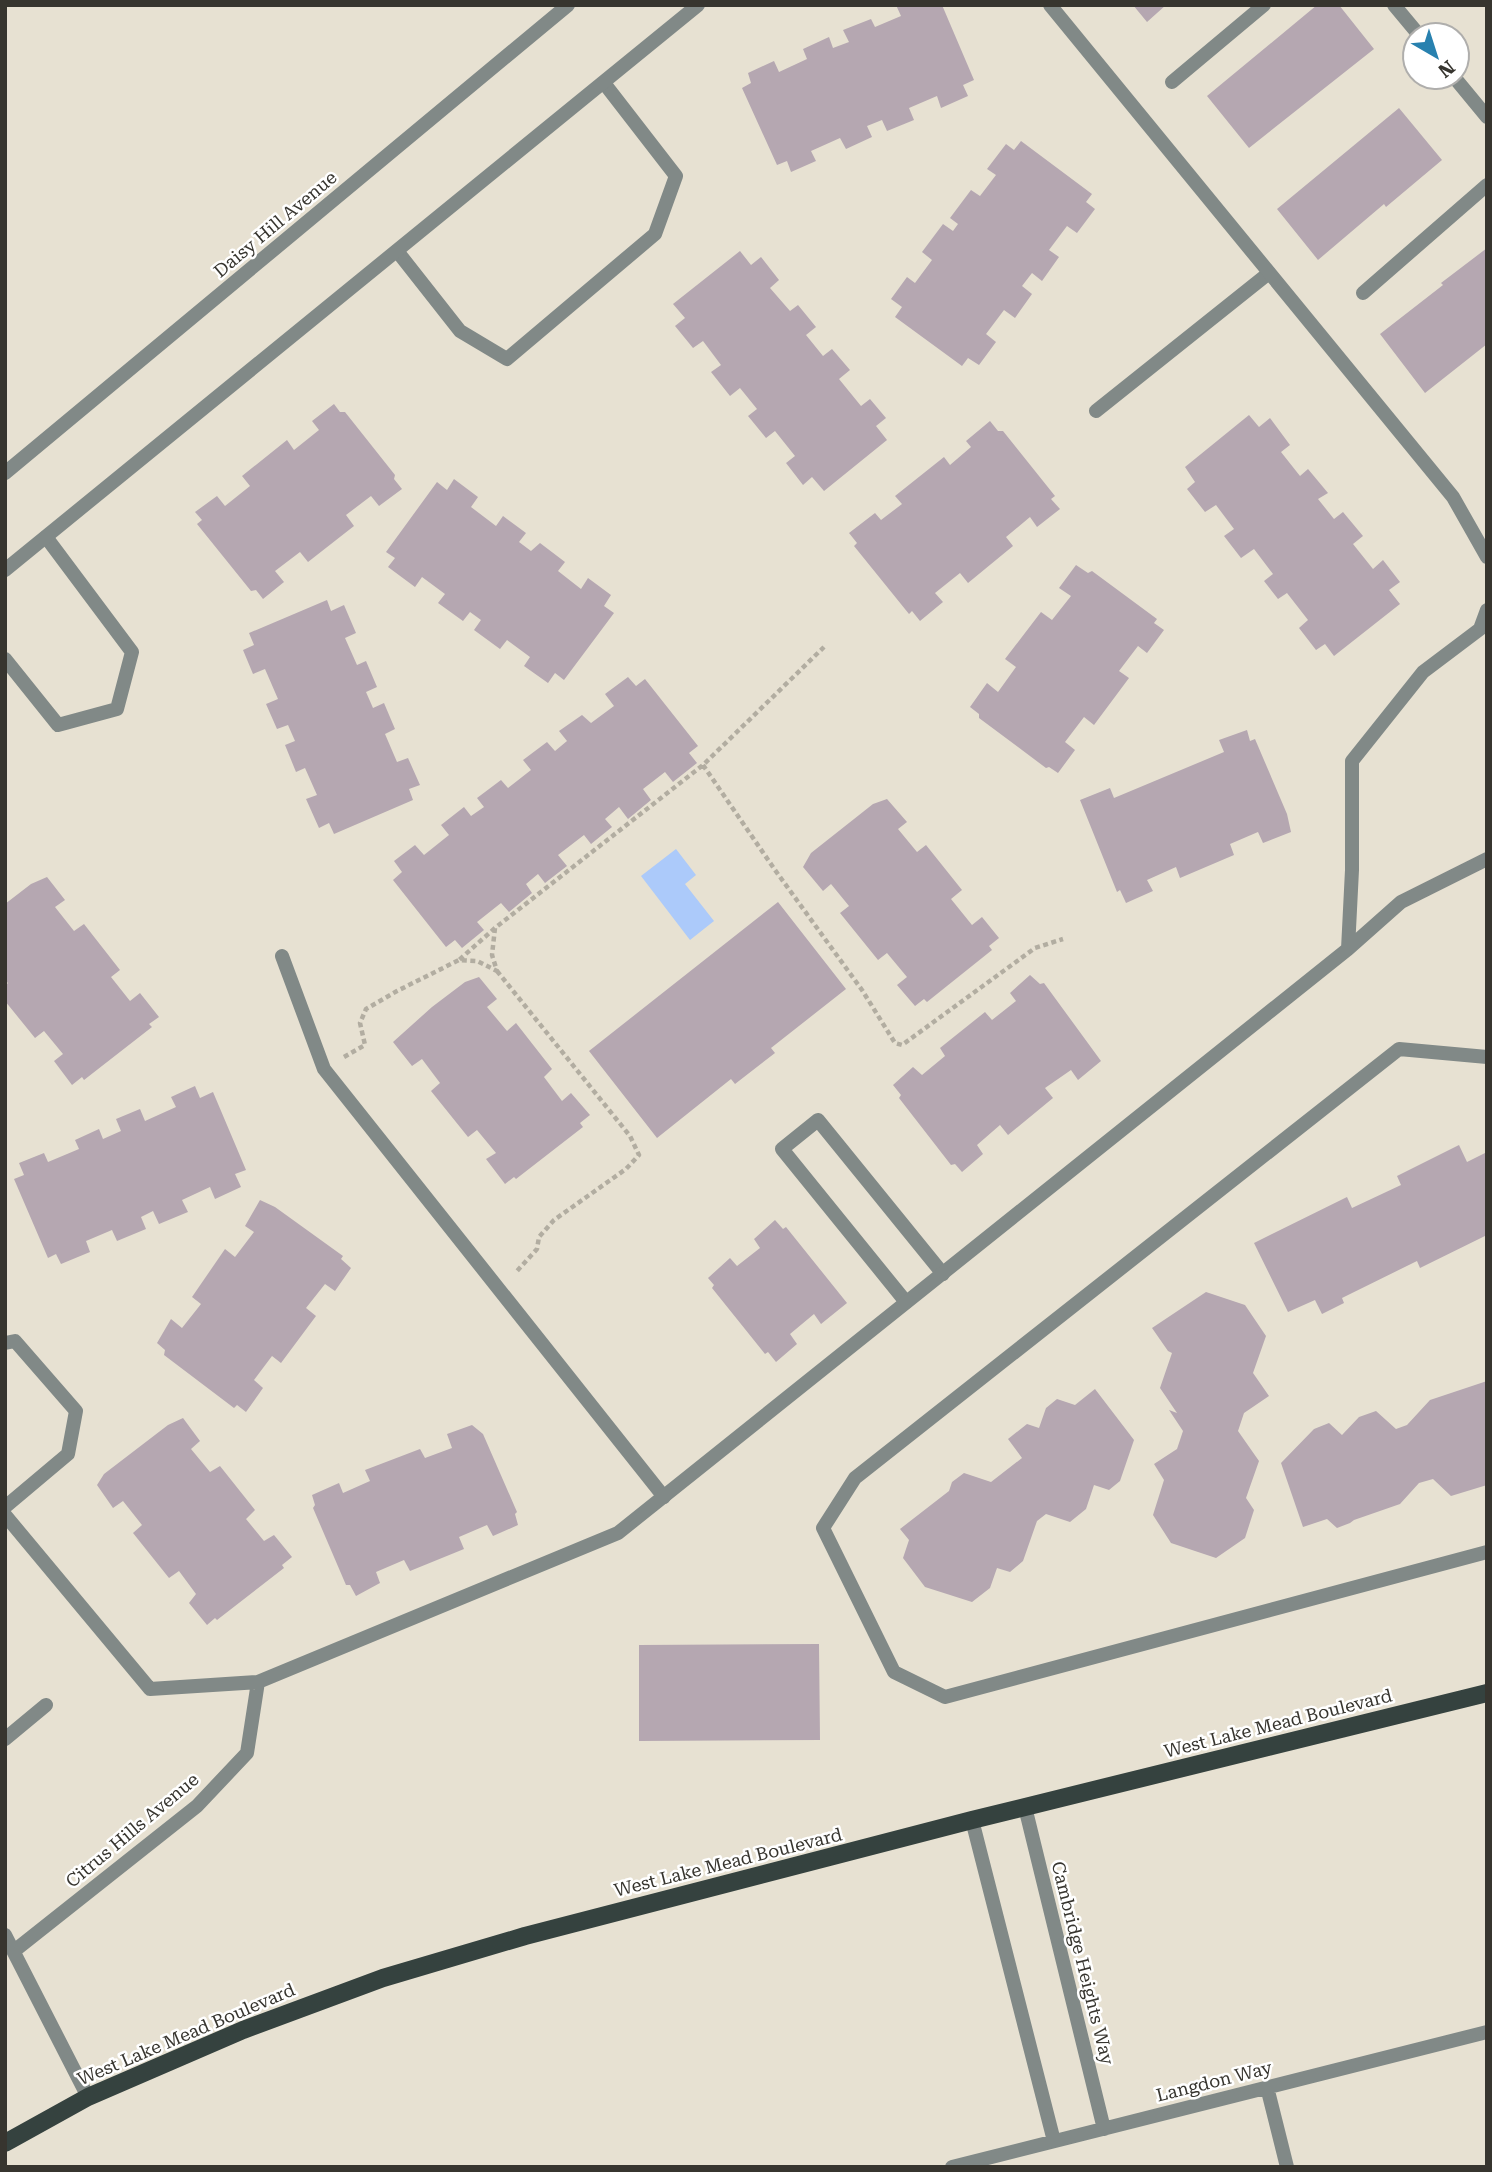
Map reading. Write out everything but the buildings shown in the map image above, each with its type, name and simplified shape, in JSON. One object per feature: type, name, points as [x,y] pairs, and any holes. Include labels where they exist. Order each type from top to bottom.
[{"type":"main road","name":"West Lake Mead Boulevard","points":[[5,2143],[88,2097],[243,2030],[383,1978],[525,1936],[972,1820],[1487,1693]]},
{"type":"street","name":"Daisy Hill Avenue","points":[[5,473],[568,5]]},
{"type":"street","points":[[5,570],[698,5]]},
{"type":"street","points":[[1050,5],[1453,497],[1487,556]]},
{"type":"street","points":[[1172,82],[1264,5]]},
{"type":"street","points":[[1394,5],[1407,21]]},
{"type":"street","points":[[397,251],[460,331],[507,359],[655,234],[676,176],[604,82]]},
{"type":"street","points":[[1466,91],[1487,117]]},
{"type":"street","points":[[1363,293],[1487,185]]},
{"type":"street","points":[[1096,411],[1269,273]]},
{"type":"street","points":[[5,659],[58,725],[117,709],[132,652],[46,537]]},
{"type":"street","points":[[1348,949],[1352,870],[1352,761],[1423,672],[1480,629],[1487,610]]},
{"type":"street","points":[[5,1515],[150,1689],[258,1682],[618,1533],[1348,949],[1401,902],[1487,859]]},
{"type":"street","points":[[282,956],[324,1069],[664,1497]]},
{"type":"street","points":[[1487,1057],[1399,1049],[855,1478],[823,1528],[894,1672],[945,1697],[1487,1552]]},
{"type":"street","points":[[906,1302],[782,1149],[818,1120],[943,1274]]},
{"type":"street","points":[[5,1343],[15,1341],[76,1410],[68,1454],[5,1507]]},
{"type":"street","name":"Citrus Hills Avenue","points":[[14,1951],[197,1807],[247,1753],[258,1682]]},
{"type":"street","points":[[5,1739],[46,1705]]},
{"type":"street","name":"Cambridge Heights Way","points":[[1025,1807],[1104,2129]]},
{"type":"street","points":[[972,1820],[1054,2141]]},
{"type":"street","points":[[5,1935],[88,2097]]},
{"type":"street","name":"Langdon Way","points":[[951,2167],[1487,2032]]},
{"type":"street","points":[[1267,2087],[1287,2167]]},
{"type":"path","points":[[365,1045],[360,1023],[366,1009],[459,960],[495,928],[703,765],[824,647]]},
{"type":"path","points":[[703,765],[862,990],[895,1043],[902,1045],[1035,948],[1063,939]]},
{"type":"path","points":[[495,928],[492,955],[497,971],[630,1136],[639,1155],[626,1168],[554,1220],[539,1237],[537,1249],[499,1290]]},
{"type":"path","points":[[459,960],[477,961],[497,971]]},
{"type":"water","points":[[676,849],[696,875],[685,884],[714,921],[690,940],[641,876]]}]
